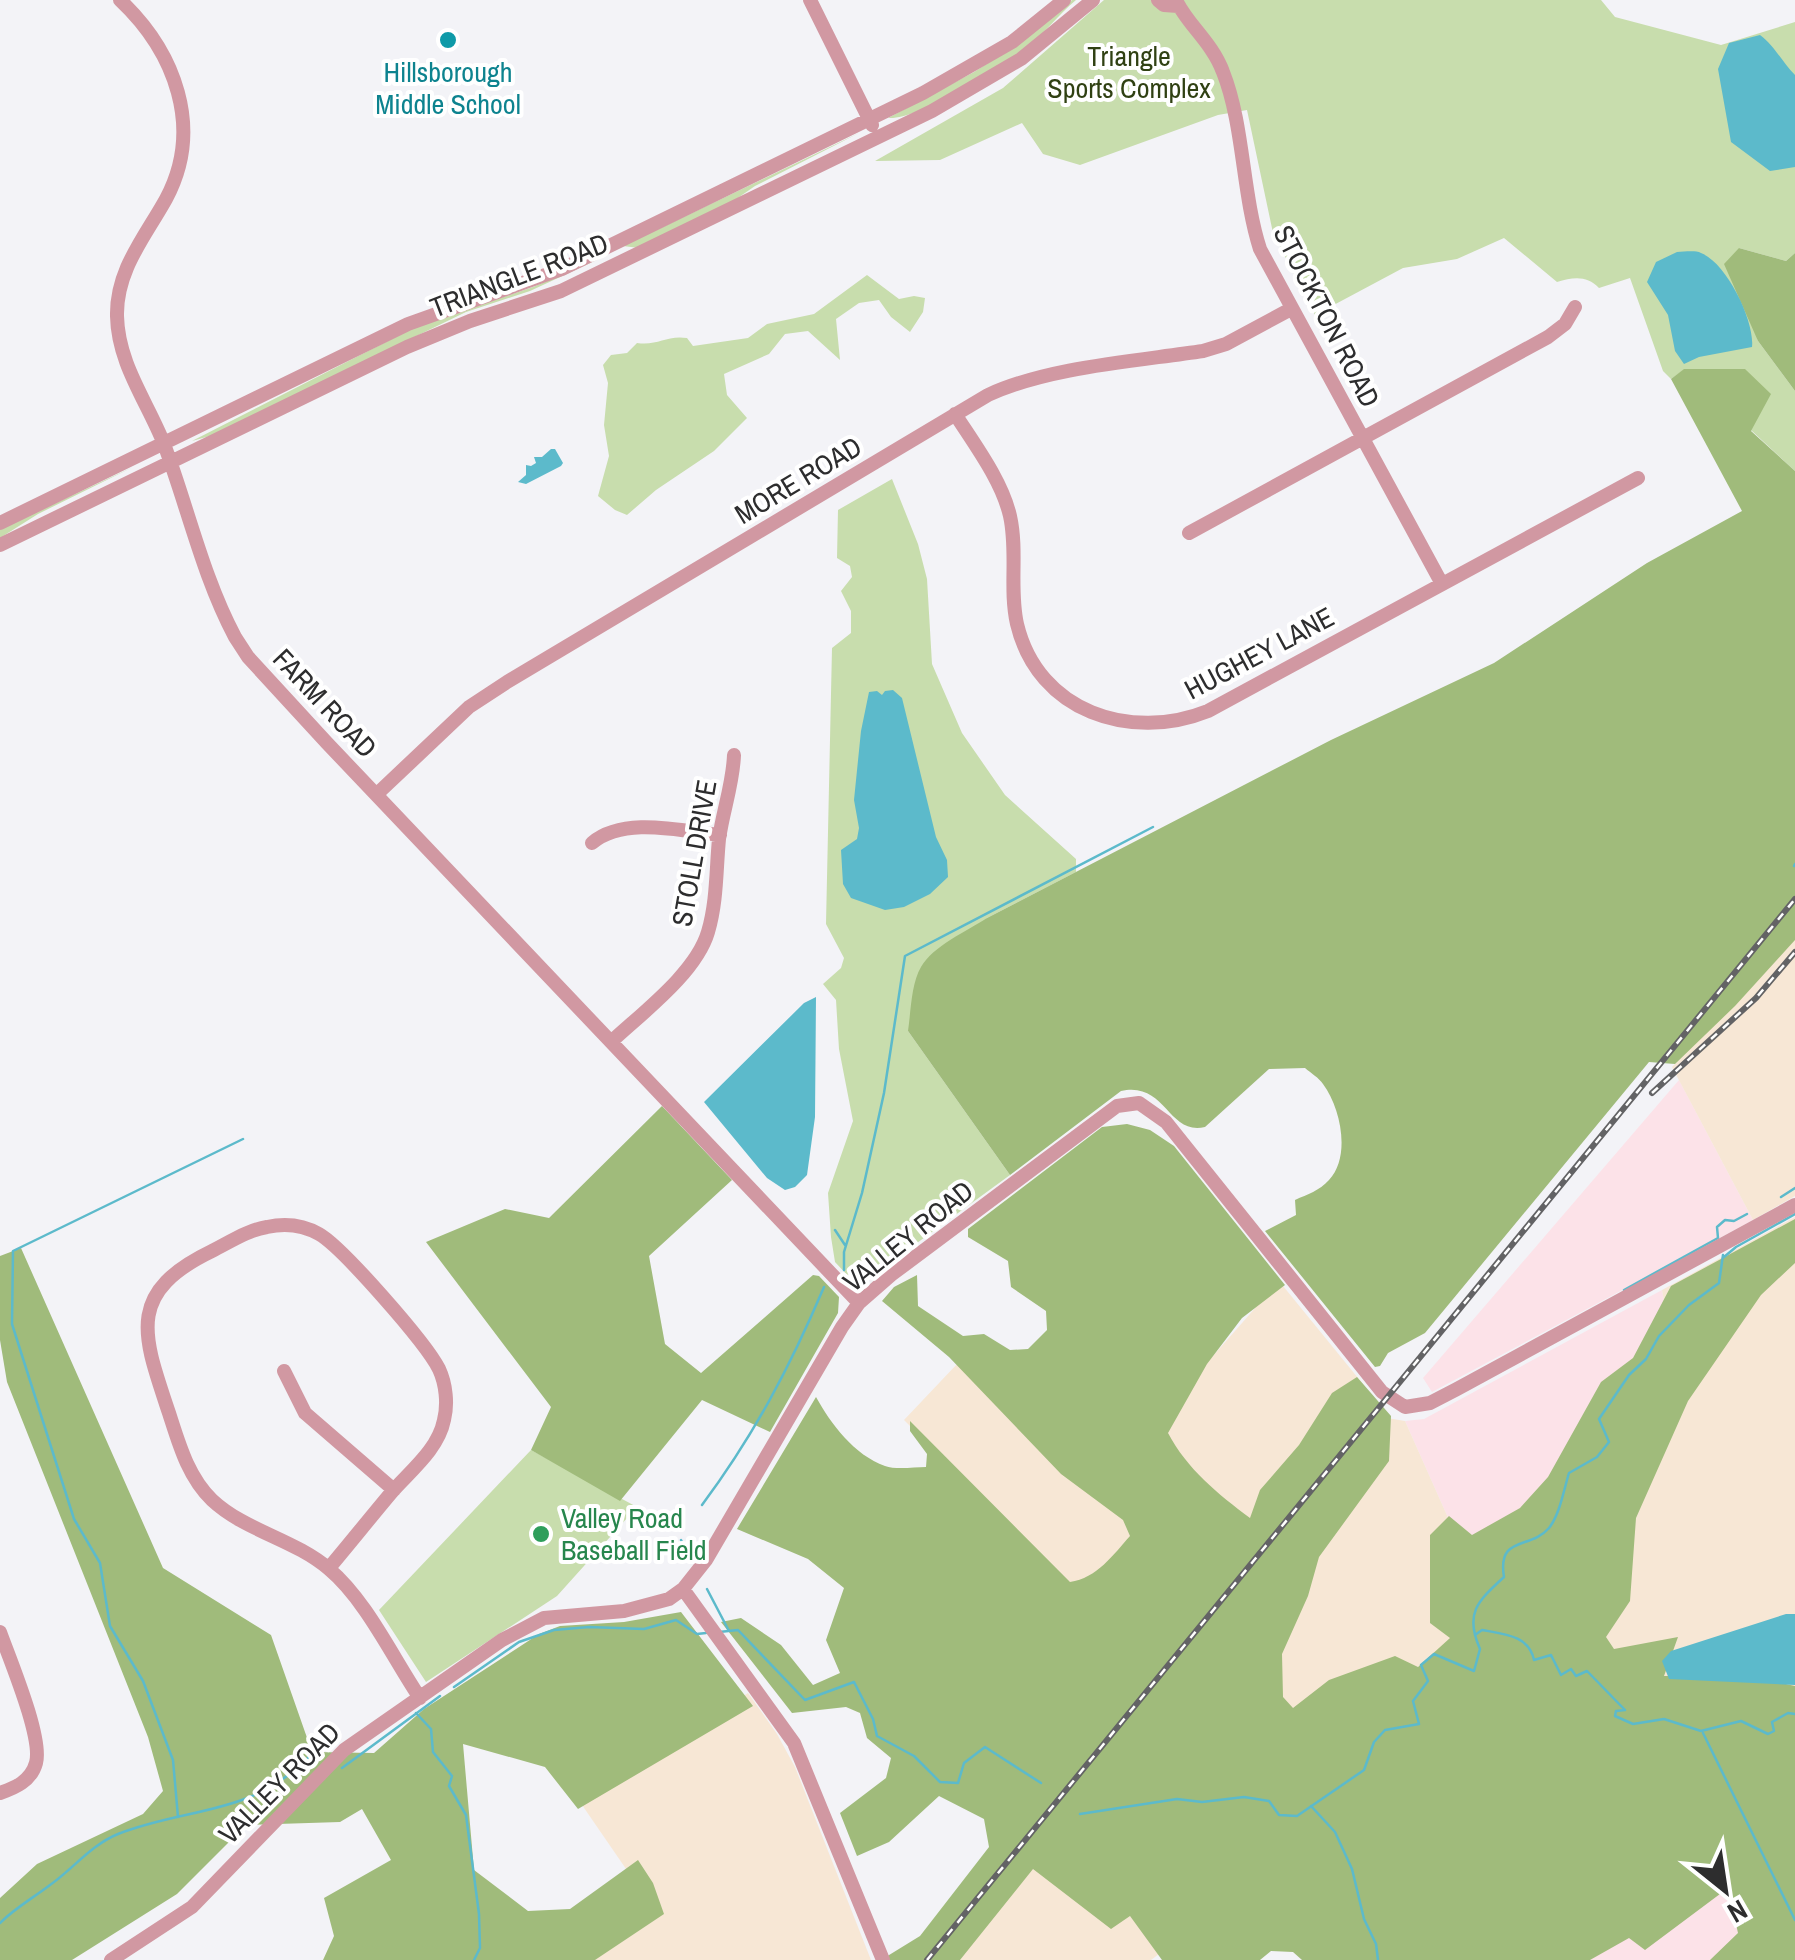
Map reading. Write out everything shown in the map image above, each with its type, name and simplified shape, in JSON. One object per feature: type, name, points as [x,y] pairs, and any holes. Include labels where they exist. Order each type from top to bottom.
[{"type":"street","points":[[810,0],[878,137]]},
{"type":"street","name":"TRIANGLE ROAD","points":[[0,523],[408,324],[562,269],[869,119],[1012,42],[1064,0]]},
{"type":"street","name":"TRIANGLE ROAD","points":[[0,545],[438,332],[561,291],[878,137],[987,81],[1094,0]]},
{"type":"street","name":"STOCKTON ROAD","points":[[1158,0],[1164,5],[1177,3],[1204,36],[1222,68],[1260,249],[1442,584]]},
{"type":"street","name":"FARM ROAD","points":[[124,1],[170,65],[183,112],[182,150],[173,184],[132,254],[117,303],[122,354],[163,442],[235,637],[248,657],[859,1303]]},
{"type":"street","points":[[1189,533],[1548,337],[1576,307]]},
{"type":"street","name":"MORE ROAD","points":[[377,794],[468,707],[494,690],[1006,386],[1226,344],[1292,309]]},
{"type":"street","name":"HUGHEY LANE","points":[[955,414],[999,488],[1010,516],[1015,613],[1023,643],[1048,682],[1068,699],[1109,720],[1154,725],[1184,721],[1208,711],[1638,478]]},
{"type":"street","name":"STOLL DRIVE","points":[[611,1042],[684,972],[703,945],[714,900],[734,755]]},
{"type":"street","points":[[592,843],[600,836],[633,828],[720,835]]},
{"type":"street","name":"VALLEY ROAD","points":[[111,1960],[192,1907],[335,1757],[532,1622],[564,1614],[638,1609],[669,1600],[683,1589],[716,1542],[859,1303],[1104,1113],[1124,1103],[1146,1106],[1166,1122],[1370,1378],[1388,1398],[1405,1408],[1430,1403],[1457,1389],[1795,1204]]},
{"type":"street","points":[[329,1568],[431,1449],[439,1435],[446,1401],[444,1383],[438,1366],[424,1347],[336,1247],[310,1229],[270,1226],[192,1260],[170,1274],[156,1293],[146,1329],[153,1365],[188,1465],[210,1497],[225,1510],[329,1568],[351,1593],[420,1698]]},
{"type":"street","points":[[284,1371],[305,1413],[394,1490]]},
{"type":"street","points":[[683,1589],[794,1744],[882,1960]]},
{"type":"street","points":[[0,1632],[36,1739],[37,1760],[24,1782],[0,1793]]},
{"type":"shaded area","points":[[1795,938],[1795,1196],[1753,1220],[1672,1067]]},
{"type":"shaded area","points":[[1679,1080],[1753,1220],[1432,1392],[1423,1378]]},
{"type":"shaded area","points":[[1795,1217],[1795,1710],[1625,1687],[1538,1528],[1665,1307],[1662,1290]]},
{"type":"shaded area","points":[[1279,1281],[1367,1389],[1248,1529],[1145,1433]]},
{"type":"shaded area","points":[[1662,1290],[1665,1306],[1538,1528],[1470,1567],[1405,1421],[1424,1419]]},
{"type":"shaded area","points":[[958,1363],[1141,1534],[1080,1596],[904,1420]]},
{"type":"shaded area","points":[[1387,1418],[1405,1421],[1470,1567],[1447,1652],[1307,1723],[1209,1638]]},
{"type":"shaded area","points":[[748,1693],[795,1767],[871,1960],[591,1960],[657,1914],[580,1802]]},
{"type":"shaded area","points":[[1706,1864],[1780,1957],[1585,1960]]},
{"type":"shaded area","points":[[1034,1865],[1128,1913],[1159,1954],[1151,1960],[955,1960]]},
{"type":"green space","points":[[1076,0],[1032,43],[998,68],[938,102],[901,117],[888,118],[1018,44]]},
{"type":"green space","name":"Triangle Sports Complex","points":[[1104,0],[1601,0],[1615,17],[1721,45],[1795,22],[1795,253],[1786,261],[1739,248],[1758,341],[1795,391],[1795,471],[1685,369],[1671,379],[1663,371],[1630,278],[1599,288],[1580,278],[1557,282],[1504,238],[1457,259],[1403,268],[1315,315],[1273,233],[1247,110],[1218,115],[1080,165],[1043,154],[1022,123],[940,160],[875,161],[1003,88]]},
{"type":"green space","points":[[859,133],[639,248],[623,246]]},
{"type":"green space","points":[[1739,248],[1786,261],[1795,253],[1795,391],[1758,341],[1724,264]]},
{"type":"green space","points":[[599,259],[530,291],[466,312],[210,436],[192,441],[417,326],[533,287]]},
{"type":"green space","points":[[867,275],[899,299],[925,298],[923,312],[910,332],[891,317],[879,300],[859,303],[836,319],[840,360],[808,331],[785,334],[769,354],[724,374],[727,395],[747,418],[714,451],[627,515],[598,496],[609,456],[604,425],[608,383],[603,365],[611,355],[627,353],[637,343],[673,338],[687,338],[693,346],[748,338],[767,324],[814,314]]},
{"type":"green space","points":[[1684,369],[1745,369],[1771,394],[1751,431],[1795,471],[1795,940],[1675,1064],[1649,1062],[1425,1333],[1388,1353],[1380,1366],[1375,1367],[1265,1231],[1296,1215],[1295,1200],[1325,1184],[1340,1159],[1341,1132],[1335,1106],[1321,1082],[1305,1068],[1269,1069],[1205,1127],[1183,1124],[1148,1094],[1121,1091],[1010,1175],[908,1031],[915,981],[926,959],[987,918],[1331,740],[1494,663],[1647,563],[1742,511],[1671,379]]},
{"type":"green space","points":[[133,467],[38,514],[0,538],[0,529]]},
{"type":"green space","points":[[892,479],[918,544],[927,579],[932,664],[962,733],[1005,795],[1076,859],[1076,872],[987,918],[908,1031],[1010,1175],[865,1281],[849,1277],[835,1262],[828,1193],[853,1121],[839,1049],[836,1000],[823,984],[841,968],[844,958],[826,924],[832,648],[851,633],[851,611],[841,591],[852,577],[850,566],[837,558],[838,510]]},
{"type":"green space","points":[[662,1106],[732,1180],[649,1256],[665,1344],[701,1373],[813,1275],[819,1276],[839,1297],[838,1313],[770,1432],[702,1400],[620,1501],[531,1450],[551,1407],[426,1242],[505,1209],[549,1218]]},
{"type":"green space","points":[[1127,1124],[1150,1130],[1174,1146],[1285,1285],[1242,1318],[1207,1364],[1168,1433],[1194,1469],[1250,1518],[1260,1490],[1299,1445],[1332,1393],[1357,1377],[1391,1416],[1389,1461],[1319,1557],[1308,1596],[1282,1654],[1283,1697],[1293,1708],[1329,1680],[1395,1656],[1418,1667],[1450,1638],[1430,1623],[1430,1535],[1449,1516],[1472,1535],[1520,1508],[1548,1477],[1601,1382],[1633,1358],[1671,1286],[1795,1219],[1795,1263],[1761,1295],[1688,1401],[1636,1518],[1630,1601],[1606,1637],[1614,1649],[1678,1637],[1664,1676],[1750,1676],[1795,1686],[1795,1960],[1710,1960],[1738,1933],[1728,1888],[1645,1950],[1629,1938],[1590,1960],[1302,1960],[1293,1952],[1271,1951],[1260,1960],[1162,1960],[1130,1916],[1111,1929],[1033,1869],[960,1960],[881,1960],[920,1936],[989,1847],[984,1819],[939,1796],[889,1842],[857,1856],[840,1813],[886,1778],[891,1758],[867,1738],[860,1713],[846,1707],[792,1713],[721,1622],[741,1618],[781,1645],[813,1685],[840,1673],[826,1640],[844,1588],[808,1559],[737,1529],[816,1397],[836,1428],[854,1446],[889,1467],[926,1467],[927,1454],[910,1431],[910,1421],[1070,1582],[1088,1576],[1111,1558],[1130,1536],[1123,1520],[1061,1474],[949,1357],[882,1301],[894,1287],[917,1275],[918,1306],[963,1336],[984,1334],[1010,1350],[1028,1349],[1047,1330],[1046,1311],[1011,1287],[1008,1261],[968,1237],[968,1229],[1102,1127]]},
{"type":"green space","points":[[21,1248],[163,1568],[271,1635],[312,1752],[374,1753],[424,1709],[539,1634],[560,1626],[624,1622],[681,1612],[753,1706],[578,1809],[545,1767],[463,1744],[474,1870],[528,1911],[570,1909],[638,1860],[653,1883],[664,1914],[595,1960],[323,1960],[334,1936],[324,1898],[391,1860],[362,1809],[340,1822],[246,1825],[177,1894],[72,1960],[0,1960],[0,1898],[37,1864],[143,1814],[163,1791],[148,1737],[7,1382],[0,1340],[0,1256]]},
{"type":"green space","points":[[531,1450],[637,1507],[557,1596],[426,1682],[379,1610]]},
{"type":"water","points":[[1760,35],[1795,75],[1795,167],[1770,171],[1731,142],[1718,69],[1729,43]]},
{"type":"water","points":[[1677,252],[1701,253],[1720,268],[1744,309],[1752,347],[1699,357],[1684,364],[1675,351],[1668,315],[1647,282],[1656,262]]},
{"type":"water","points":[[555,449],[561,466],[526,484],[518,482],[526,475],[526,465],[536,463],[534,457],[542,457]]},
{"type":"water","points":[[893,690],[902,698],[936,837],[947,860],[948,877],[930,894],[904,907],[885,910],[851,898],[843,884],[841,850],[857,839],[859,828],[854,800],[869,692],[882,695]]},
{"type":"water","points":[[816,997],[815,1117],[807,1175],[795,1187],[785,1190],[767,1178],[704,1102],[804,1003]]},
{"type":"water","points":[[1795,1614],[1795,1685],[1669,1679],[1662,1661],[1671,1651]]},
{"type":"waterway","points":[[844,1270],[844,1252],[862,1193],[884,1093],[905,956],[1153,827]]},
{"type":"waterway","points":[[178,1817],[173,1760],[143,1681],[110,1626],[100,1563],[74,1519],[12,1324],[13,1251],[243,1139]]},
{"type":"waterway","points":[[1781,1197],[1795,1188]]},
{"type":"waterway","points":[[1624,1290],[1718,1238],[1717,1227],[1725,1220],[1734,1221],[1747,1214]]},
{"type":"waterway","points":[[1724,1257],[1795,1214]]},
{"type":"waterway","points":[[835,1230],[845,1245]]},
{"type":"waterway","points":[[1080,1814],[1177,1799],[1202,1802],[1244,1797],[1269,1801],[1279,1815],[1297,1816],[1364,1770],[1374,1742],[1385,1730],[1419,1724],[1413,1701],[1428,1681],[1421,1665],[1434,1654],[1474,1671],[1480,1649],[1473,1626],[1476,1608],[1504,1577],[1505,1555],[1549,1528],[1569,1473],[1597,1457],[1609,1442],[1599,1419],[1659,1336],[1689,1305],[1719,1283],[1723,1255]]},
{"type":"waterway","points":[[702,1505],[770,1400],[824,1287]]},
{"type":"waterway","points":[[681,1540],[692,1561]]},
{"type":"waterway","points":[[707,1589],[729,1631]]},
{"type":"waterway","points":[[454,1687],[519,1642],[554,1630],[644,1629],[676,1620],[697,1634],[706,1633]]},
{"type":"waterway","points":[[719,1632],[738,1630],[805,1700],[854,1682],[877,1736],[914,1756],[940,1782],[958,1783],[964,1763],[985,1747],[1041,1783]]},
{"type":"waterway","points":[[1475,1635],[1482,1630],[1514,1637],[1527,1645],[1534,1660],[1551,1655],[1561,1675],[1571,1669],[1576,1676],[1587,1671],[1625,1710],[1616,1711],[1615,1716],[1633,1724],[1664,1719],[1701,1731],[1741,1721],[1768,1734],[1774,1731],[1772,1722],[1788,1713],[1795,1714]]},
{"type":"waterway","points":[[342,1768],[440,1696]]},
{"type":"waterway","points":[[416,1713],[431,1729],[433,1752],[452,1776],[449,1786],[466,1815],[479,1914],[480,1948],[474,1960]]},
{"type":"waterway","points":[[1703,1733],[1795,1920]]},
{"type":"waterway","points":[[0,1923],[108,1839],[144,1825],[242,1800],[287,1776],[310,1756],[316,1757]]},
{"type":"waterway","points":[[1311,1806],[1335,1832],[1352,1869],[1378,1960]]},
{"type":"railway","points":[[927,1960],[1795,899]]},
{"type":"railway","points":[[1652,1093],[1756,998],[1795,952]]},
{"type":"place","name":"Hillsborough Middle School","points":[[448,40]]},
{"type":"place","name":"Valley Road Baseball Field","points":[[541,1534]]}]
